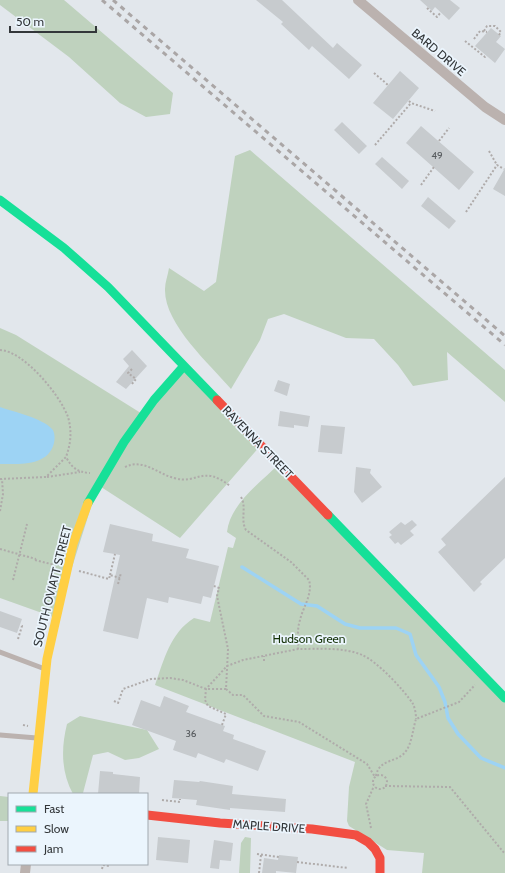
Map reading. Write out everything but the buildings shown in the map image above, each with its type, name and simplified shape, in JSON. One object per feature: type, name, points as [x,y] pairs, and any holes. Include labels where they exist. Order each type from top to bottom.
[{"type":"street","name":"BARD DRIVE","points":[[358,0],[485,107],[505,120]]},
{"type":"street","name":"RAVENNA STREET","points":[[0,200],[64,248],[108,287],[183,367],[209,392],[505,698]]},
{"type":"street","name":"SOUTH OVIATT STREET","points":[[33,793],[46,669],[59,601],[74,544],[89,501],[124,442],[154,400],[183,367]]},
{"type":"street","name":"MAPLE DRIVE","points":[[148,815],[220,823],[312,829],[356,835],[368,842],[375,849],[380,858],[380,873]]},
{"type":"lane","points":[[0,652],[46,669]]},
{"type":"lane","points":[[0,735],[39,738]]},
{"type":"path","points":[[427,8],[437,17],[441,12]]},
{"type":"path","points":[[474,39],[487,26],[495,26],[501,32],[499,35]]},
{"type":"path","points":[[465,41],[485,57],[486,56]]},
{"type":"path","points":[[374,73],[388,85]]},
{"type":"path","points":[[409,101],[435,111]]},
{"type":"path","points":[[375,145],[411,103]]},
{"type":"path","points":[[439,141],[449,128]]},
{"type":"path","points":[[489,151],[497,165],[504,169]]},
{"type":"path","points":[[466,212],[497,165]]},
{"type":"path","points":[[421,185],[434,167]]},
{"type":"path","points":[[0,350],[16,354],[28,364],[56,396],[68,416],[71,432],[66,457],[46,477]]},
{"type":"path","points":[[132,369],[128,373],[136,380],[132,384]]},
{"type":"path","points":[[66,457],[74,469],[80,472]]},
{"type":"path","points":[[121,470],[127,466],[137,464],[152,468],[174,478],[189,479],[207,475],[220,478],[230,486]]},
{"type":"path","points":[[0,511],[3,494],[1,479],[46,477],[80,472],[93,473]]},
{"type":"path","points":[[241,496],[244,504],[243,526],[246,530],[291,562],[309,580],[309,593],[299,620],[297,633],[298,649]]},
{"type":"path","points":[[13,580],[27,524]]},
{"type":"path","points":[[0,549],[36,559]]},
{"type":"path","points":[[110,575],[115,554]]},
{"type":"path","points":[[118,584],[121,573]]},
{"type":"path","points":[[214,586],[219,588],[217,596],[228,649],[226,689]]},
{"type":"path","points":[[18,639],[22,626],[20,625]]},
{"type":"path","points":[[222,725],[226,714],[208,706],[205,700],[206,689],[227,666],[243,660],[298,649],[343,650],[362,655],[375,664],[399,687],[414,705],[416,719],[406,751],[401,756],[381,765],[378,768],[376,777],[373,781],[374,786],[366,804],[375,849]]},
{"type":"path","points":[[264,656],[264,661]]},
{"type":"path","points":[[114,701],[118,703],[123,689],[150,679],[178,679],[206,689],[226,689],[233,695],[243,695],[264,716],[299,722],[367,764],[376,777]]},
{"type":"path","points":[[416,719],[458,702]]},
{"type":"path","points":[[376,777],[381,775],[385,777],[387,781],[386,786]]},
{"type":"path","points":[[374,786],[380,788],[386,786],[450,787],[505,854]]},
{"type":"path","points":[[162,800],[180,802],[180,799]]},
{"type":"path","points":[[257,854],[279,857]]},
{"type":"path","points":[[259,873],[261,855]]},
{"type":"path","points":[[298,862],[348,868]]},
{"type":"path","points":[[102,869],[103,865],[110,866]]},
{"type":"green space","points":[[0,0],[64,0],[173,93],[170,114],[146,117],[120,103],[69,57],[0,5]]},
{"type":"green space","points":[[250,150],[505,370],[505,402],[447,352],[448,380],[413,386],[398,365],[374,339],[346,338],[284,314],[268,319],[260,340],[231,389],[201,356],[180,329],[172,316],[167,302],[165,286],[169,268],[204,291],[216,282],[235,156]]},
{"type":"green space","points":[[0,328],[16,335],[144,415],[183,367],[261,445],[180,538],[98,485],[56,618],[0,598]]},
{"type":"green space","name":"Hudson Green","points":[[279,464],[505,698],[505,873],[422,873],[424,853],[387,850],[349,826],[347,821],[349,787],[355,762],[155,685],[173,639],[179,631],[194,618],[210,622],[228,547],[233,548],[236,538],[227,532],[229,522],[240,503],[255,486]]},
{"type":"green space","points":[[80,716],[147,730],[159,749],[139,758],[125,760],[108,752],[93,755],[83,793],[72,793],[66,777],[63,760],[67,724]]},
{"type":"green space","points":[[0,796],[8,797],[8,821],[0,821]]},
{"type":"green space","points":[[245,837],[251,838],[250,873],[239,873],[241,843]]},
{"type":"water","points":[[0,407],[35,419],[52,429],[54,432],[54,443],[51,451],[46,456],[32,462],[23,464],[0,464]]},
{"type":"waterway","points":[[242,567],[301,604],[317,606],[345,624],[360,628],[396,628],[410,634],[416,655],[439,687],[445,702],[448,718],[458,734],[481,758],[505,768]]},
{"type":"railway","points":[[102,0],[505,345]]},
{"type":"railway","points":[[113,0],[505,336]]},
{"type":"traffic: fast","points":[[0,200],[64,248],[108,287],[217,400]]},
{"type":"traffic: fast","points":[[88,503],[124,442],[154,400],[183,367]]},
{"type":"traffic: fast","points":[[328,515],[505,698]]},
{"type":"traffic: slow","points":[[33,793],[47,659],[73,544],[88,503]]},
{"type":"traffic: jam","points":[[217,400],[328,515]]},
{"type":"traffic: jam","points":[[148,815],[220,823],[312,829],[356,835],[368,842],[375,849],[380,858],[380,873]]}]
